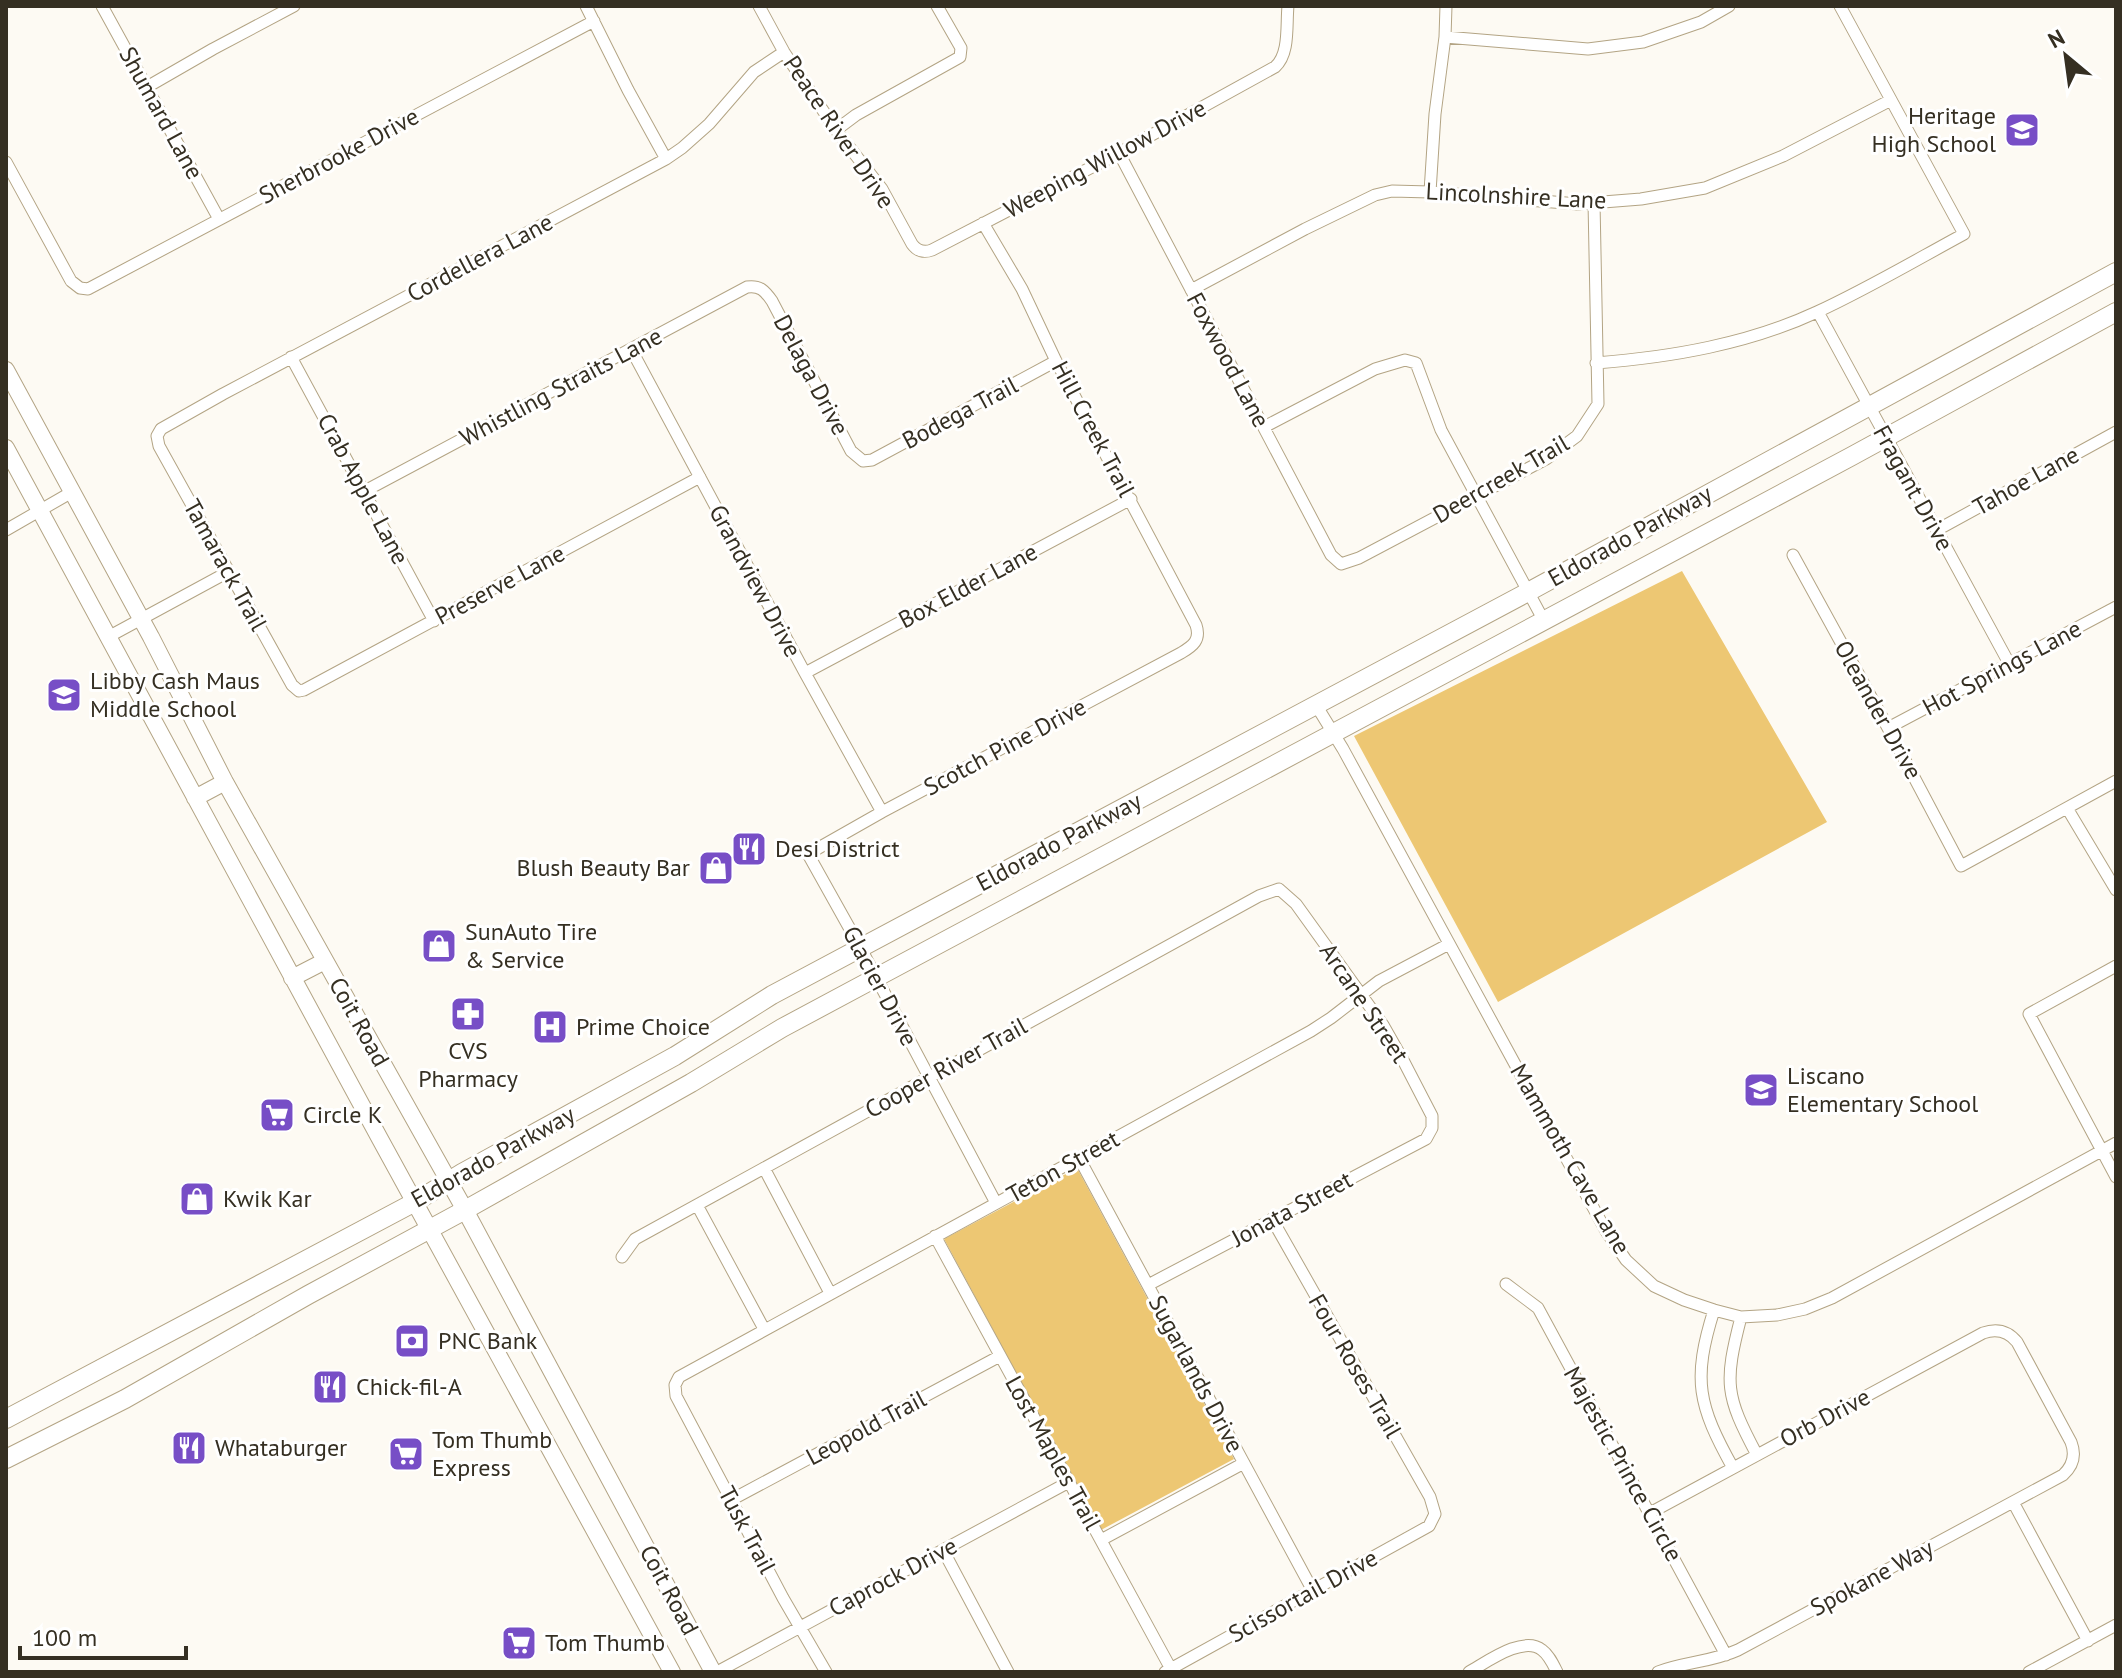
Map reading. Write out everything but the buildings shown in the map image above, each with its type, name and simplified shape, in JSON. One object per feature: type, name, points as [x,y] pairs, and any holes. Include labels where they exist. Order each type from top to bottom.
[{"type":"main road","name":"Eldorado Parkway","points":[[6,1419],[415,1202],[675,1056],[772,995],[860,947],[1528,592],[2116,272]]},
{"type":"main road","points":[[2050,308],[2067,339]]},
{"type":"main road","name":"Eldorado Parkway","points":[[6,1459],[125,1399],[691,1083],[782,1028],[2116,312]]},
{"type":"main road","name":"Coit Road","points":[[6,370],[225,782],[465,1210],[715,1672]]},
{"type":"main road","name":"Coit Road","points":[[6,448],[672,1672]]},
{"type":"main road","points":[[195,798],[225,782]]},
{"type":"main road","points":[[292,978],[325,961]]},
{"type":"main road","points":[[675,1056],[691,1083]]},
{"type":"main road","points":[[188,1322],[205,1353]]},
{"type":"street","name":"Shumard Lane","points":[[102,6],[219,219]]},
{"type":"street","points":[[147,87],[294,6]]},
{"type":"street","points":[[586,6],[666,159]]},
{"type":"street","name":"Peace River Drive","points":[[759,6],[784,52],[836,130],[882,189],[912,244],[917,250],[925,252]]},
{"type":"street","points":[[836,130],[856,115],[951,64],[962,54],[937,6]]},
{"type":"street","name":"Weeping Willow Drive","points":[[925,252],[1119,153],[1275,67],[1284,54],[1288,6]]},
{"type":"street","points":[[1430,192],[1446,6]]},
{"type":"street","points":[[1445,37],[1588,49],[1643,42],[1701,22],[1729,6]]},
{"type":"street","points":[[1596,363],[1706,349],[1762,333],[1818,312],[1964,234],[1840,6]]},
{"type":"street","name":"Sherbrooke Drive","points":[[6,162],[71,281],[84,289],[93,288],[594,21]]},
{"type":"street","name":"Cordellera Lane","points":[[157,436],[161,429],[291,357],[666,159],[709,124],[754,72],[784,52]]},
{"type":"street","name":"Lincolnshire Lane","points":[[1191,290],[1363,200],[1392,191],[1578,204],[1641,199],[1705,188],[1783,156],[1891,100]]},
{"type":"street","name":"Foxwood Lane","points":[[1119,153],[1331,555],[1341,564]]},
{"type":"street","name":"Deercreek Trail","points":[[1341,564],[1359,558],[1546,459],[1577,436],[1598,404],[1594,202]]},
{"type":"street","name":"Hill Creek Trail","points":[[983,223],[1022,289],[1056,361],[1196,625],[1198,637]]},
{"type":"street","name":"Whistling Straits Lane","points":[[363,492],[747,287],[759,288]]},
{"type":"street","name":"Delaga Drive","points":[[759,288],[772,301],[851,451],[863,461]]},
{"type":"street","name":"Fragant Drive","points":[[1818,312],[2010,665]]},
{"type":"street","name":"Grandview Drive","points":[[631,349],[882,812]]},
{"type":"street","name":"Crab Apple Lane","points":[[291,357],[434,621]]},
{"type":"street","name":"Bodega Trail","points":[[863,461],[872,460],[1056,361]]},
{"type":"street","points":[[1264,427],[1375,369],[1401,361],[1413,362],[1418,367],[1441,430],[1544,621]]},
{"type":"street","name":"Tahoe Lane","points":[[1937,530],[2116,432]]},
{"type":"street","name":"Tamarack Trail","points":[[157,436],[159,446],[228,572],[292,685],[299,691]]},
{"type":"street","name":"Preserve Lane","points":[[299,691],[700,477]]},
{"type":"street","points":[[6,530],[72,492]]},
{"type":"street","name":"Box Elder Lane","points":[[805,673],[1131,499]]},
{"type":"street","name":"Oleander Drive","points":[[1793,555],[1961,866],[2067,808]]},
{"type":"street","points":[[108,637],[228,572]]},
{"type":"street","name":"Hot Springs Lane","points":[[1888,728],[2116,607]]},
{"type":"street","name":"Scotch Pine Drive","points":[[808,854],[1181,653],[1198,637]]},
{"type":"street","name":"Mammoth Cave Lane","points":[[1316,705],[1606,1231],[1626,1260],[1654,1286],[1684,1300],[1741,1317],[1805,1309],[1832,1298],[2116,1143]]},
{"type":"street","points":[[2116,781],[2067,808],[2116,890]]},
{"type":"street","name":"Glacier Drive","points":[[808,854],[996,1203]]},
{"type":"street","name":"Arcane Street","points":[[1279,889],[1296,904],[1383,1025],[1432,1116],[1432,1128]]},
{"type":"street","name":"Cooper River Trail","points":[[622,1257],[635,1239],[1259,896],[1279,889]]},
{"type":"street","name":"Teton Street","points":[[675,1385],[686,1372],[1311,1031],[1379,981],[1449,944]]},
{"type":"street","points":[[2116,966],[2029,1014],[2116,1177]]},
{"type":"street","name":"Jonata Street","points":[[1148,1285],[1426,1139],[1432,1128]]},
{"type":"street","name":"Sugarlands Drive","points":[[1079,1158],[1313,1591]]},
{"type":"street","points":[[764,1168],[830,1293]]},
{"type":"street","points":[[697,1205],[764,1329]]},
{"type":"street","name":"Four Roses Trail","points":[[1272,1219],[1430,1497],[1435,1514]]},
{"type":"street","name":"Lost Maples Trail","points":[[935,1236],[1101,1540],[1168,1670]]},
{"type":"street","name":"Majestic Prince Circle","points":[[1506,1284],[1538,1308],[1726,1655]]},
{"type":"street","points":[[1714,1310],[1704,1349],[1701,1386],[1712,1428],[1733,1468]]},
{"type":"street","points":[[1741,1317],[1730,1362],[1729,1384],[1737,1416],[1757,1455]]},
{"type":"street","name":"Orb Drive","points":[[1650,1513],[1992,1330],[2003,1331],[2013,1337],[2071,1442],[2073,1460]]},
{"type":"street","name":"Leopold Trail","points":[[731,1500],[1000,1356]]},
{"type":"street","name":"Tusk Trail","points":[[675,1385],[676,1396],[826,1672]]},
{"type":"street","name":"Spokane Way","points":[[1658,1672],[1726,1655],[2063,1475],[2073,1460]]},
{"type":"street","points":[[1101,1540],[1244,1463]]},
{"type":"street","name":"Caprock Drive","points":[[715,1672],[1069,1482]]},
{"type":"street","points":[[2013,1502],[2088,1641]]},
{"type":"street","name":"Scissortail Drive","points":[[1168,1670],[1429,1526],[1435,1514]]},
{"type":"street","points":[[943,1550],[1008,1672]]},
{"type":"street","points":[[2029,1672],[2116,1625]]},
{"type":"street","points":[[1469,1672],[1525,1644],[1547,1655],[1557,1672]]},
{"type":"shaded area","points":[[1682,571],[1827,822],[1498,1002],[1354,736]]},
{"type":"shaded area","points":[[1077,1168],[1234,1459],[1101,1530],[944,1239]]},
{"type":"place","name":"Heritage High School","points":[[2022,130]]},
{"type":"place","name":"Libby Cash Maus Middle School","points":[[64,695]]},
{"type":"place","name":"Desi District","points":[[749,849]]},
{"type":"place","name":"Blush Beauty Bar","points":[[716,868]]},
{"type":"place","name":"SunAuto Tire & Service","points":[[439,946]]},
{"type":"place","name":"CVS Pharmacy","points":[[468,1014]]},
{"type":"place","name":"Prime Choice","points":[[550,1027]]},
{"type":"place","name":"Liscano Elementary School","points":[[1761,1090]]},
{"type":"place","name":"Circle K","points":[[277,1115]]},
{"type":"place","name":"Kwik Kar","points":[[197,1199]]},
{"type":"place","name":"PNC Bank","points":[[412,1341]]},
{"type":"place","name":"Chick-fil-A","points":[[330,1387]]},
{"type":"place","name":"Whataburger","points":[[189,1448]]},
{"type":"place","name":"Tom Thumb Express","points":[[406,1454]]},
{"type":"place","name":"Tom Thumb","points":[[519,1643]]}]
